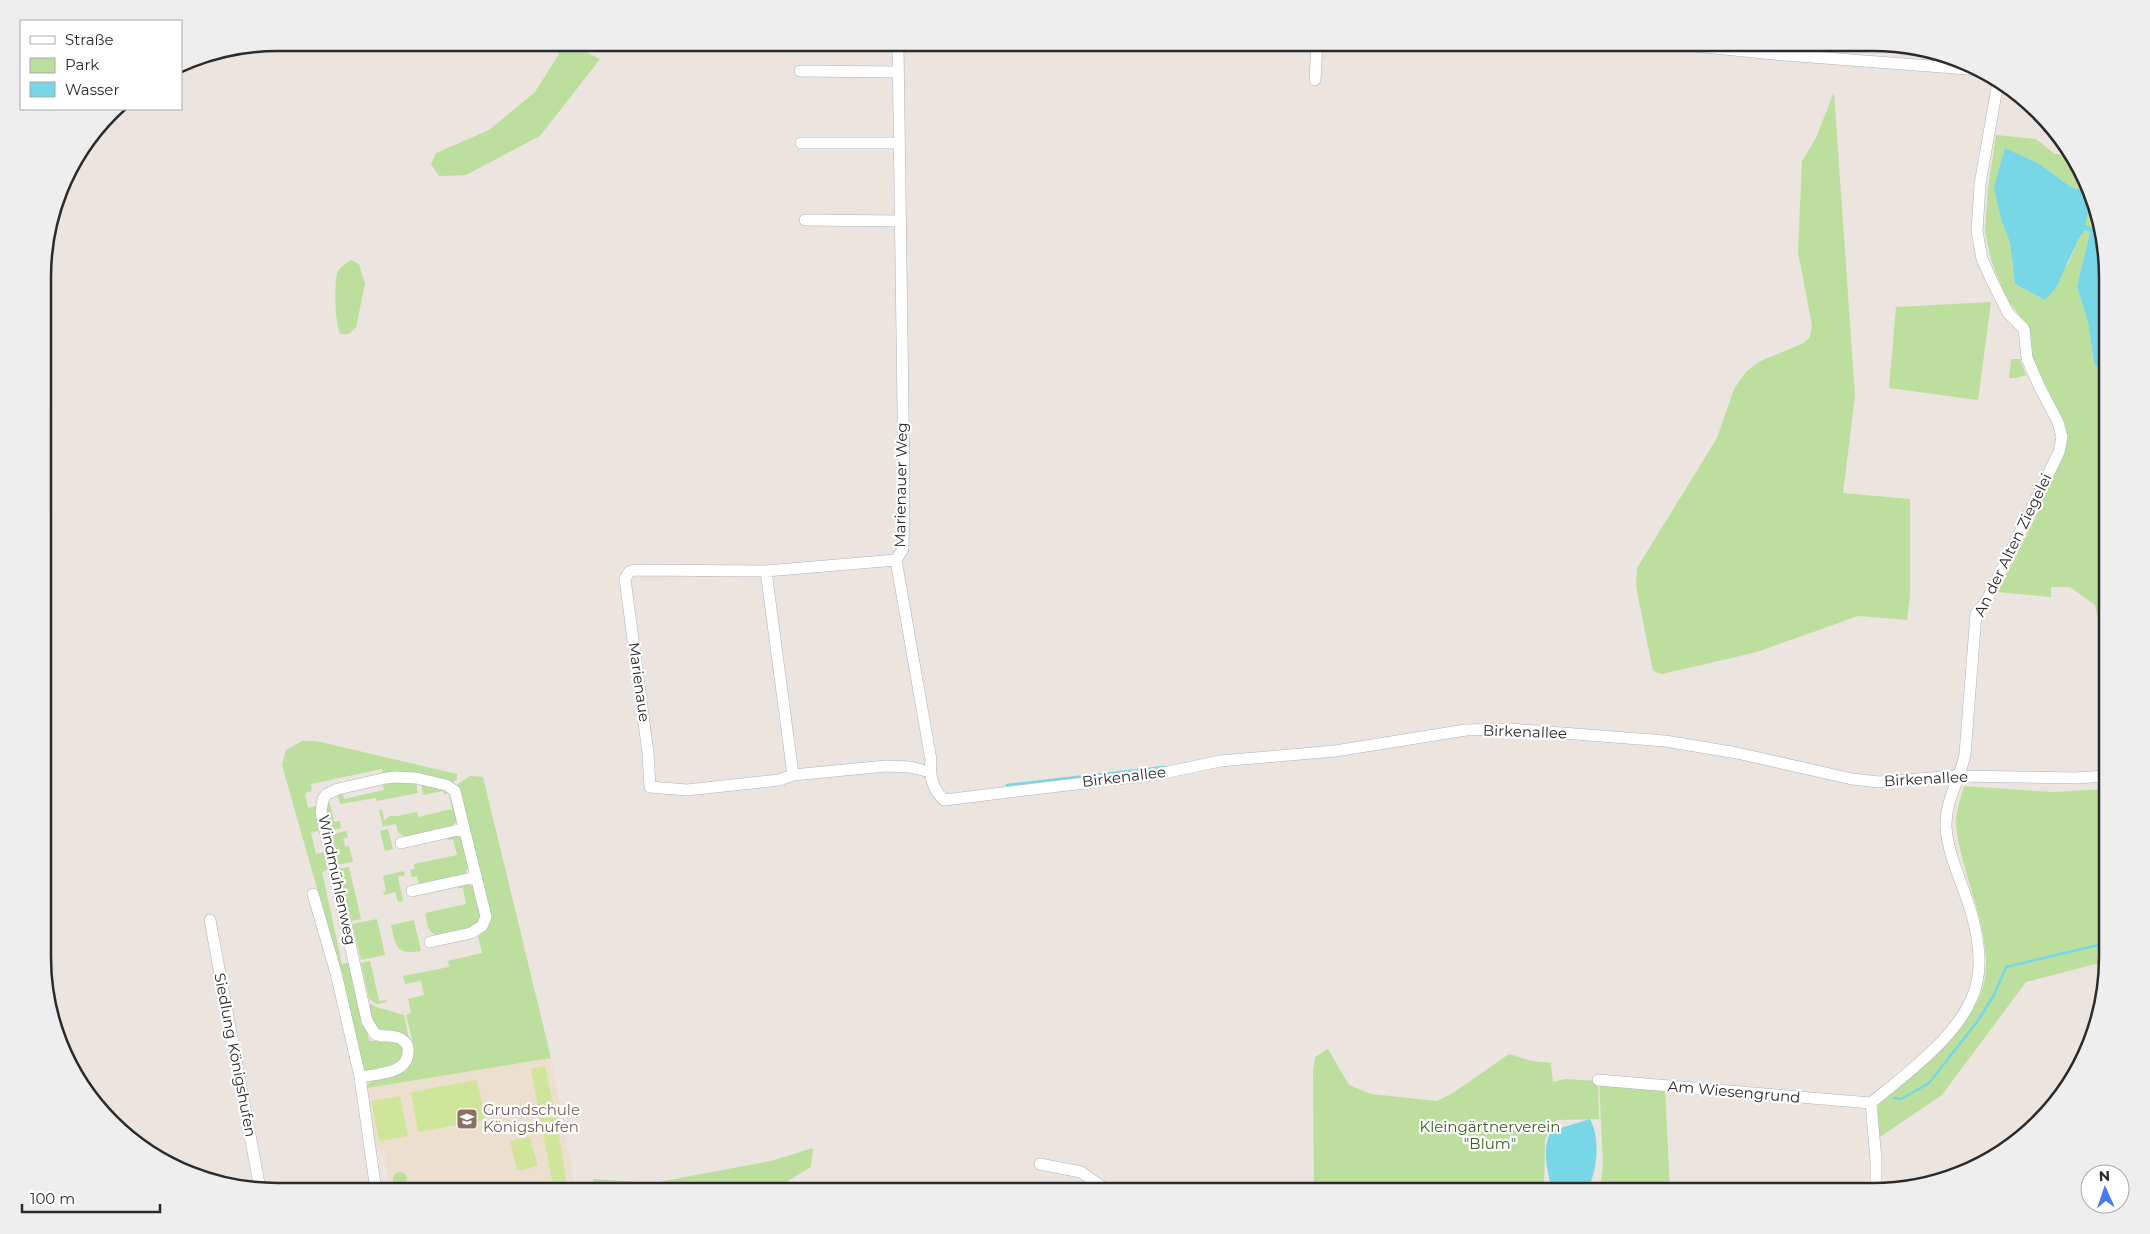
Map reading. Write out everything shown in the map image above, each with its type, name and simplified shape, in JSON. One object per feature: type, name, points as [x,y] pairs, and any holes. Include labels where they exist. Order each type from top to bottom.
[{"type":"street","name":"Marienauer Weg","points":[[898,51],[904,482],[903,549],[896,560],[931,760],[930,772],[936,793],[944,800]]},
{"type":"street","points":[[1315,80],[1317,51]]},
{"type":"street","points":[[1801,51],[1958,68]]},
{"type":"street","points":[[800,71],[898,72]]},
{"type":"street","name":"An der Alten Ziegelei","points":[[1871,1103],[1930,1054],[1963,1014],[1977,984],[1979,955],[1977,934],[1950,848],[1946,827],[1949,799],[1957,776],[1962,768],[1965,754],[1976,614],[1988,598],[2030,512],[2059,452],[2062,437],[2058,422],[2027,358],[2024,329],[2008,313],[1982,259],[1977,231],[1980,184],[1997,88]]},
{"type":"street","points":[[801,143],[899,144]]},
{"type":"street","points":[[805,220],[899,221]]},
{"type":"street","name":"Marienaue","points":[[896,560],[766,571],[634,570],[626,576],[648,753],[650,787],[687,790],[779,780],[793,775],[886,766],[910,767],[930,772]]},
{"type":"street","points":[[766,571],[793,775]]},
{"type":"street","name":"Birkenallee","points":[[944,800],[1159,774],[1220,761],[1335,751],[1466,730],[1510,729],[1665,741],[1737,753],[1852,780],[1879,782],[1957,776],[2075,778],[2099,776]]},
{"type":"street","name":"Windmühlenweg","points":[[360,1077],[396,1069],[407,1059],[408,1049],[406,1044],[398,1037],[375,1034],[367,1021],[322,812],[322,799],[327,794],[338,789],[396,777],[416,778],[446,785],[455,791],[486,918],[482,926],[471,933],[430,942]]},
{"type":"street","points":[[401,842],[463,829]]},
{"type":"street","points":[[412,891],[476,877]]},
{"type":"street","name":"Windmühlenweg","points":[[314,894],[336,973],[360,1077],[375,1183]]},
{"type":"street","name":"Siedlung Königshufen","points":[[210,920],[259,1182]]},
{"type":"street","name":"Am Wiesengrund","points":[[1598,1080],[1871,1103]]},
{"type":"street","points":[[1871,1103],[1876,1183]]},
{"type":"street","points":[[1040,1164],[1081,1172],[1097,1183]]},
{"type":"shaded area","name":"Grundschule Königshufen","points":[[551,1058],[574,1183],[389,1183],[384,1150],[376,1150],[367,1088]]},
{"type":"green space","points":[[557,51],[584,51],[600,59],[540,136],[466,175],[439,176],[431,164],[436,153],[489,130],[535,92],[559,54]]},
{"type":"green space","points":[[1834,92],[1855,396],[1843,493],[1910,499],[1910,596],[1907,620],[1858,616],[1757,652],[1662,674],[1653,671],[1636,586],[1637,568],[1717,438],[1734,389],[1746,372],[1758,362],[1804,343],[1810,337],[1812,325],[1798,252],[1802,161],[1816,138]]},
{"type":"green space","points":[[1996,135],[2036,139],[2055,154],[2062,154],[2082,191],[2091,219],[2091,229],[2084,224],[2081,190],[2071,187],[2038,163],[2005,148],[2001,219],[2010,243],[2015,284],[2045,300],[2068,264],[2079,238],[2085,229],[2090,232],[2077,286],[2088,323],[2094,363],[2099,369],[2099,622],[2095,605],[2070,587],[2051,587],[2051,597],[1998,592],[2034,520],[2066,446],[2056,406],[2033,360],[2025,323],[2006,298],[1991,260],[1985,231],[1988,188]]},
{"type":"green space","points":[[351,260],[359,264],[365,284],[356,327],[349,334],[340,334],[336,313],[336,280],[339,269]]},
{"type":"green space","points":[[1991,302],[1978,400],[1889,388],[1896,307]]},
{"type":"green space","points":[[2011,359],[2020,359],[2026,375],[2009,378]]},
{"type":"green space","points":[[302,741],[316,741],[457,774],[457,779],[452,783],[383,776],[382,769],[311,784],[312,791],[305,793],[308,808],[316,806],[321,830],[311,833],[316,854],[325,852],[328,870],[322,872],[342,964],[352,962],[369,1041],[386,1040],[401,1044],[405,1052],[399,1065],[364,1071],[331,938],[282,765],[286,750]]},
{"type":"green space","points":[[470,776],[483,777],[551,1058],[367,1088],[369,1083],[377,1077],[406,1071],[410,1064],[413,1044],[406,1015],[411,1013],[408,999],[424,995],[421,981],[405,984],[403,976],[449,967],[448,961],[482,953],[478,936],[487,927],[457,788],[458,784]]},
{"type":"green space","points":[[391,781],[416,782],[418,793],[377,801],[376,798],[340,804],[338,795],[343,794],[344,799],[384,790],[383,785]]},
{"type":"green space","points":[[421,783],[451,791],[457,821],[447,829],[406,837],[398,832],[396,824],[386,826],[385,821],[385,826],[383,827],[379,810],[382,809],[384,820],[390,816],[417,812],[418,817],[452,809],[449,793],[444,794],[443,791],[423,795]]},
{"type":"green space","points":[[1964,786],[2052,792],[2099,789],[2099,963],[2026,982],[1942,1095],[1877,1139],[1878,1106],[1968,1015],[1978,1000],[1985,980],[1986,958],[1983,935],[1959,844],[1956,823]]},
{"type":"green space","points":[[326,801],[330,804],[334,822],[340,821],[341,828],[331,830],[328,828]]},
{"type":"green space","points":[[388,829],[393,849],[385,851],[380,831]]},
{"type":"green space","points":[[346,831],[348,837],[343,839],[345,847],[349,846],[353,862],[337,865],[330,835]]},
{"type":"green space","points":[[460,835],[468,867],[465,874],[419,884],[417,876],[412,877],[410,870],[415,869],[414,864],[457,855],[453,839],[448,840],[447,837]]},
{"type":"green space","points":[[349,867],[361,919],[350,921],[338,869]]},
{"type":"green space","points":[[404,871],[405,875],[398,877],[403,901],[398,902],[395,892],[384,895],[383,892],[386,891],[383,876]]},
{"type":"green space","points":[[465,883],[475,887],[482,915],[476,926],[436,935],[428,926],[425,913],[466,904],[463,888],[457,888],[457,886]]},
{"type":"green space","points":[[377,919],[385,955],[361,960],[352,924]]},
{"type":"green space","points":[[414,920],[421,951],[406,952],[401,950],[396,944],[391,925]]},
{"type":"green space","points":[[370,961],[379,1001],[387,1000],[387,1002],[377,1004],[369,999],[361,963]]},
{"type":"green space","points":[[369,1003],[376,1007],[404,1015],[410,1044],[377,1030]]},
{"type":"green space","name":"Kleingärtnerverein \"Blum\"","points":[[1328,1049],[1349,1085],[1371,1094],[1437,1101],[1453,1093],[1509,1054],[1532,1061],[1551,1063],[1553,1082],[1565,1079],[1598,1081],[1599,1119],[1557,1120],[1545,1139],[1544,1183],[1314,1183],[1313,1071],[1315,1057]]},
{"type":"green space","points":[[545,1066],[567,1183],[552,1183],[531,1069]]},
{"type":"green space","points":[[477,1080],[485,1120],[418,1132],[411,1092]]},
{"type":"green space","name":"Kleingärtnerverein \"Blum\"","points":[[1599,1081],[1665,1087],[1670,1183],[1601,1183],[1603,1165]]},
{"type":"green space","points":[[400,1096],[408,1136],[379,1141],[371,1101]]},
{"type":"green space","points":[[530,1137],[538,1166],[517,1171],[510,1141]]},
{"type":"green space","points":[[813,1148],[811,1167],[784,1183],[653,1183],[771,1161]]},
{"type":"green space","points":[[397,1172],[403,1172],[407,1176],[406,1183],[393,1182],[393,1176]]},
{"type":"green space","points":[[593,1179],[653,1183],[594,1183]]},
{"type":"water","points":[[2005,148],[2038,163],[2071,187],[2081,190],[2083,193],[2089,212],[2085,224],[2091,228],[2092,225],[2097,248],[2099,278],[2099,369],[2094,363],[2088,323],[2077,286],[2090,232],[2085,230],[2079,238],[2056,288],[2045,300],[2015,284],[2010,243],[2001,219],[1994,187]]},
{"type":"water","points":[[1590,1119],[1596,1136],[1597,1146],[1595,1165],[1590,1183],[1550,1183],[1547,1168],[1546,1145],[1551,1131]]},
{"type":"waterway","points":[[1007,785],[1164,767]]},
{"type":"waterway","points":[[1894,1098],[1901,1099],[1929,1083],[1977,1022],[1994,995],[2006,967],[2099,945]]},
{"type":"place","name":"Grundschule Königshufen","points":[[467,1119]]}]
